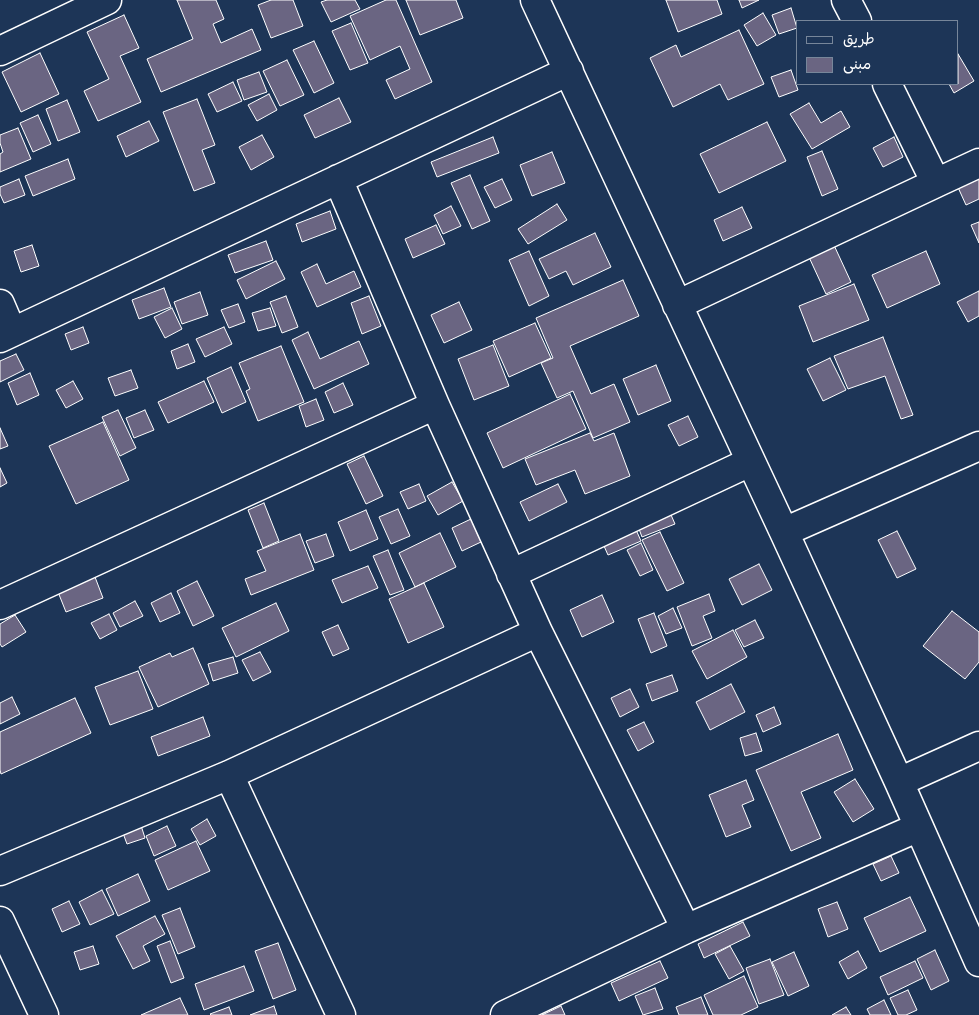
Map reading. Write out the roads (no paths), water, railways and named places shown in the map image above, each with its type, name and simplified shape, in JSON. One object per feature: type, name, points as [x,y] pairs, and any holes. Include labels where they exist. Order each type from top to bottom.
[{"type":"street","points":[[0,51],[107,0]]},
{"type":"street","points":[[536,0],[784,532],[979,962]]},
{"type":"street","points":[[846,0],[856,20]]},
{"type":"street","points":[[0,304],[6,335],[569,71]]},
{"type":"street","points":[[888,85],[936,183]]},
{"type":"street","points":[[677,305],[979,162]]},
{"type":"street","points":[[338,179],[511,574],[686,929]]},
{"type":"street","points":[[0,605],[436,405]]},
{"type":"street","points":[[784,532],[979,446]]},
{"type":"street","points":[[511,574],[750,462]]},
{"type":"street","points":[[0,871],[230,775],[538,632]]},
{"type":"street","points":[[899,782],[979,746]]},
{"type":"street","points":[[230,775],[341,1015]]},
{"type":"street","points":[[505,1015],[686,929],[919,827]]},
{"type":"street","points":[[0,921],[44,1015]]}]
